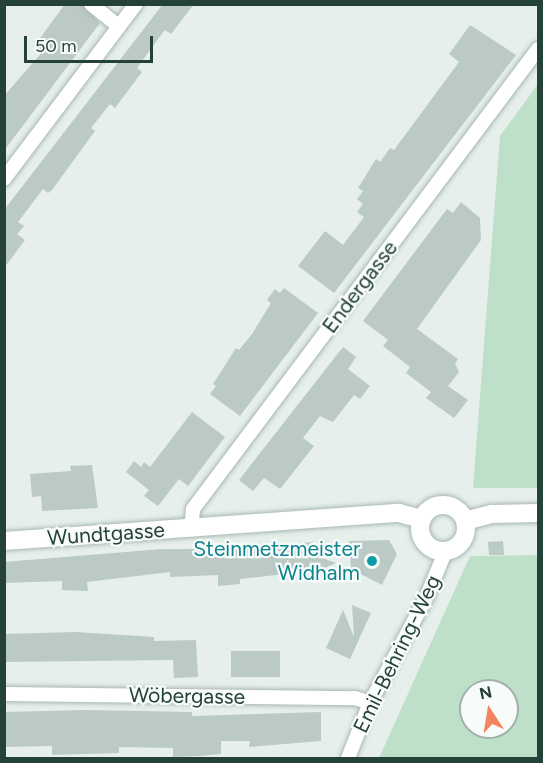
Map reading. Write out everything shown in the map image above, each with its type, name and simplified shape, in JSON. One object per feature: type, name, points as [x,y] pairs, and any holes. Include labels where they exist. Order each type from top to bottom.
[{"type":"street","points":[[91,4],[119,27]]},
{"type":"street","points":[[4,179],[136,4]]},
{"type":"street","name":"Endergasse","points":[[190,529],[193,510],[538,49]]},
{"type":"street","points":[[448,505],[465,521],[465,537],[446,550],[425,541],[422,519],[433,507],[448,505]]},
{"type":"street","name":"Wundtgasse","points":[[4,541],[399,513],[422,519]]},
{"type":"street","points":[[465,521],[492,514],[538,513]]},
{"type":"street","name":"Emil-Behring-Weg","points":[[348,759],[370,703],[426,598],[446,550]]},
{"type":"street","name":"Wöbergasse","points":[[4,694],[355,698],[370,703]]},
{"type":"green space","points":[[538,84],[538,488],[473,488],[500,136]]},
{"type":"green space","points":[[538,555],[538,758],[379,758],[470,556]]},
{"type":"building","points":[[65,4],[82,4],[100,23],[4,151],[4,96],[43,51],[35,45]]},
{"type":"building","points":[[163,4],[194,4],[171,34],[165,30],[158,39],[137,68],[142,72],[115,108],[110,104],[91,128],[95,131],[52,190],[48,193],[43,189],[18,222],[24,226],[17,234],[25,240],[4,268],[4,210]]},
{"type":"building","points":[[470,25],[516,55],[334,293],[298,266],[325,231],[343,245],[364,217],[357,212],[363,204],[357,199],[363,191],[358,188],[376,159],[380,162],[390,148],[394,150],[459,62],[449,54]]},
{"type":"building","points":[[461,202],[480,218],[481,240],[417,329],[458,359],[455,364],[459,372],[448,386],[468,400],[454,418],[426,398],[431,392],[406,373],[410,367],[383,346],[388,340],[363,321],[447,209],[453,213]]},
{"type":"building","points":[[284,288],[318,313],[240,416],[210,394],[216,386],[213,384],[236,348],[239,350],[252,334],[271,303],[267,300],[275,289],[280,293]]},
{"type":"building","points":[[343,347],[356,357],[348,369],[370,386],[360,399],[354,395],[333,422],[320,416],[303,438],[314,446],[280,489],[264,478],[253,491],[239,480]]},
{"type":"building","points":[[192,412],[225,437],[188,486],[179,479],[158,506],[144,496],[149,490],[126,472],[134,461],[141,467],[144,462],[150,467]]},
{"type":"building","points":[[92,465],[98,508],[42,511],[41,496],[32,497],[30,474],[71,471],[70,466]]},
{"type":"building","name":"Steinmetzmeister Widhalm","points":[[389,540],[397,554],[382,585],[351,569],[349,541]]},
{"type":"building","points":[[503,541],[504,555],[489,555],[488,542]]},
{"type":"building","points":[[313,542],[314,555],[336,563],[320,570],[240,579],[240,584],[218,586],[218,575],[170,577],[170,572],[87,582],[88,591],[62,590],[62,581],[4,583],[4,562],[162,549],[201,549],[201,553]]},
{"type":"building","points":[[352,605],[371,613],[350,659],[326,648],[343,610],[354,637]]},
{"type":"building","points":[[76,632],[154,637],[154,641],[196,640],[198,677],[174,678],[173,660],[5,662],[4,634]]},
{"type":"building","points":[[231,651],[280,651],[280,677],[231,677]]},
{"type":"building","points":[[86,710],[192,712],[192,716],[321,712],[321,741],[249,747],[250,741],[221,741],[221,754],[173,757],[173,748],[119,747],[119,753],[52,755],[52,746],[4,747],[4,712]]},
{"type":"place","name":"Steinmetzmeister Widhalm","points":[[372,561]]}]
